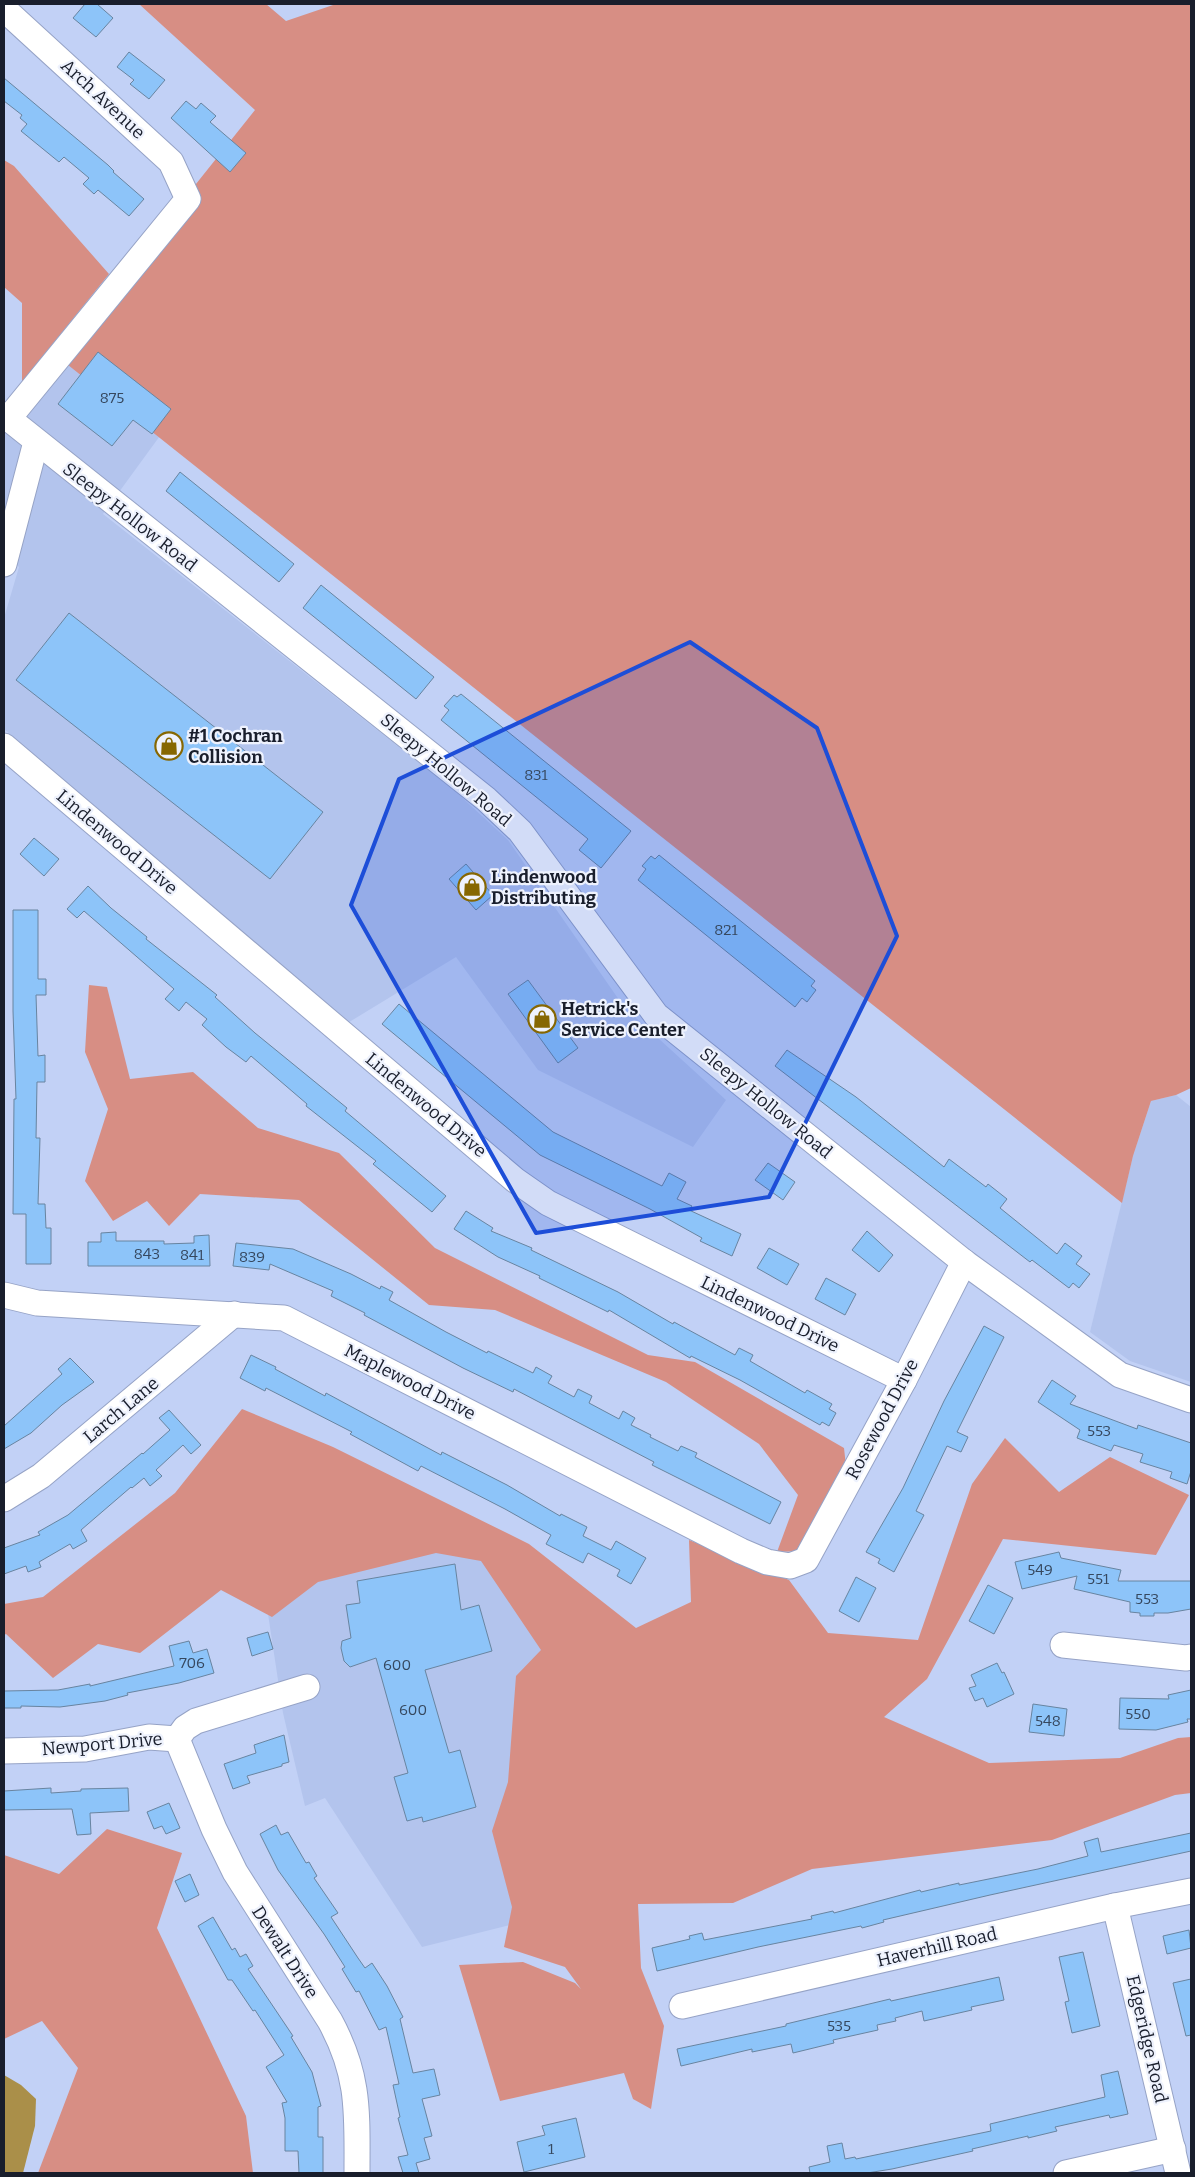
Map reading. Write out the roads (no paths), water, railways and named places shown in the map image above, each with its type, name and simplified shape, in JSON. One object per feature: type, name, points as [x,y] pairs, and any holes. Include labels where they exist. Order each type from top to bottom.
[{"type":"street","name":"Arch Avenue","points":[[4,9],[172,162],[188,199],[6,417]]},
{"type":"street","name":"Sleepy Hollow Road","points":[[6,417],[486,799],[520,831],[656,1015],[964,1262],[1120,1375],[1191,1400]]},
{"type":"street","points":[[4,564],[36,442]]},
{"type":"street","name":"Lindenwood Drive","points":[[4,746],[515,1180],[548,1203],[904,1380]]},
{"type":"street","name":"Rosewood Drive","points":[[790,1566],[806,1560],[904,1380],[964,1262]]},
{"type":"street","name":"Maplewood Drive","points":[[4,1295],[37,1302],[284,1318],[741,1551],[767,1562],[790,1566]]},
{"type":"street","name":"Larch Lane","points":[[4,1500],[41,1476],[234,1314]]},
{"type":"street","points":[[1062,1645],[1191,1657]]},
{"type":"street","name":"Newport Drive","points":[[4,1751],[85,1749],[149,1737],[177,1739],[185,1728],[196,1721],[307,1687]]},
{"type":"street","name":"Dewalt Drive","points":[[177,1739],[214,1829],[235,1872],[343,2044],[356,2091],[357,2173]]},
{"type":"street","name":"Haverhill Road","points":[[682,2006],[1115,1906],[1191,1891]]},
{"type":"street","name":"Edgeridge Road","points":[[1115,1906],[1178,2173]]},
{"type":"street","points":[[1066,2173],[1173,2149]]},
{"type":"place","name":"#1 Cochran Collision","points":[[169,746]]},
{"type":"place","name":"Lindenwood Distributing","points":[[472,887]]},
{"type":"place","name":"Hetrick's Service Center","points":[[542,1019]]}]
